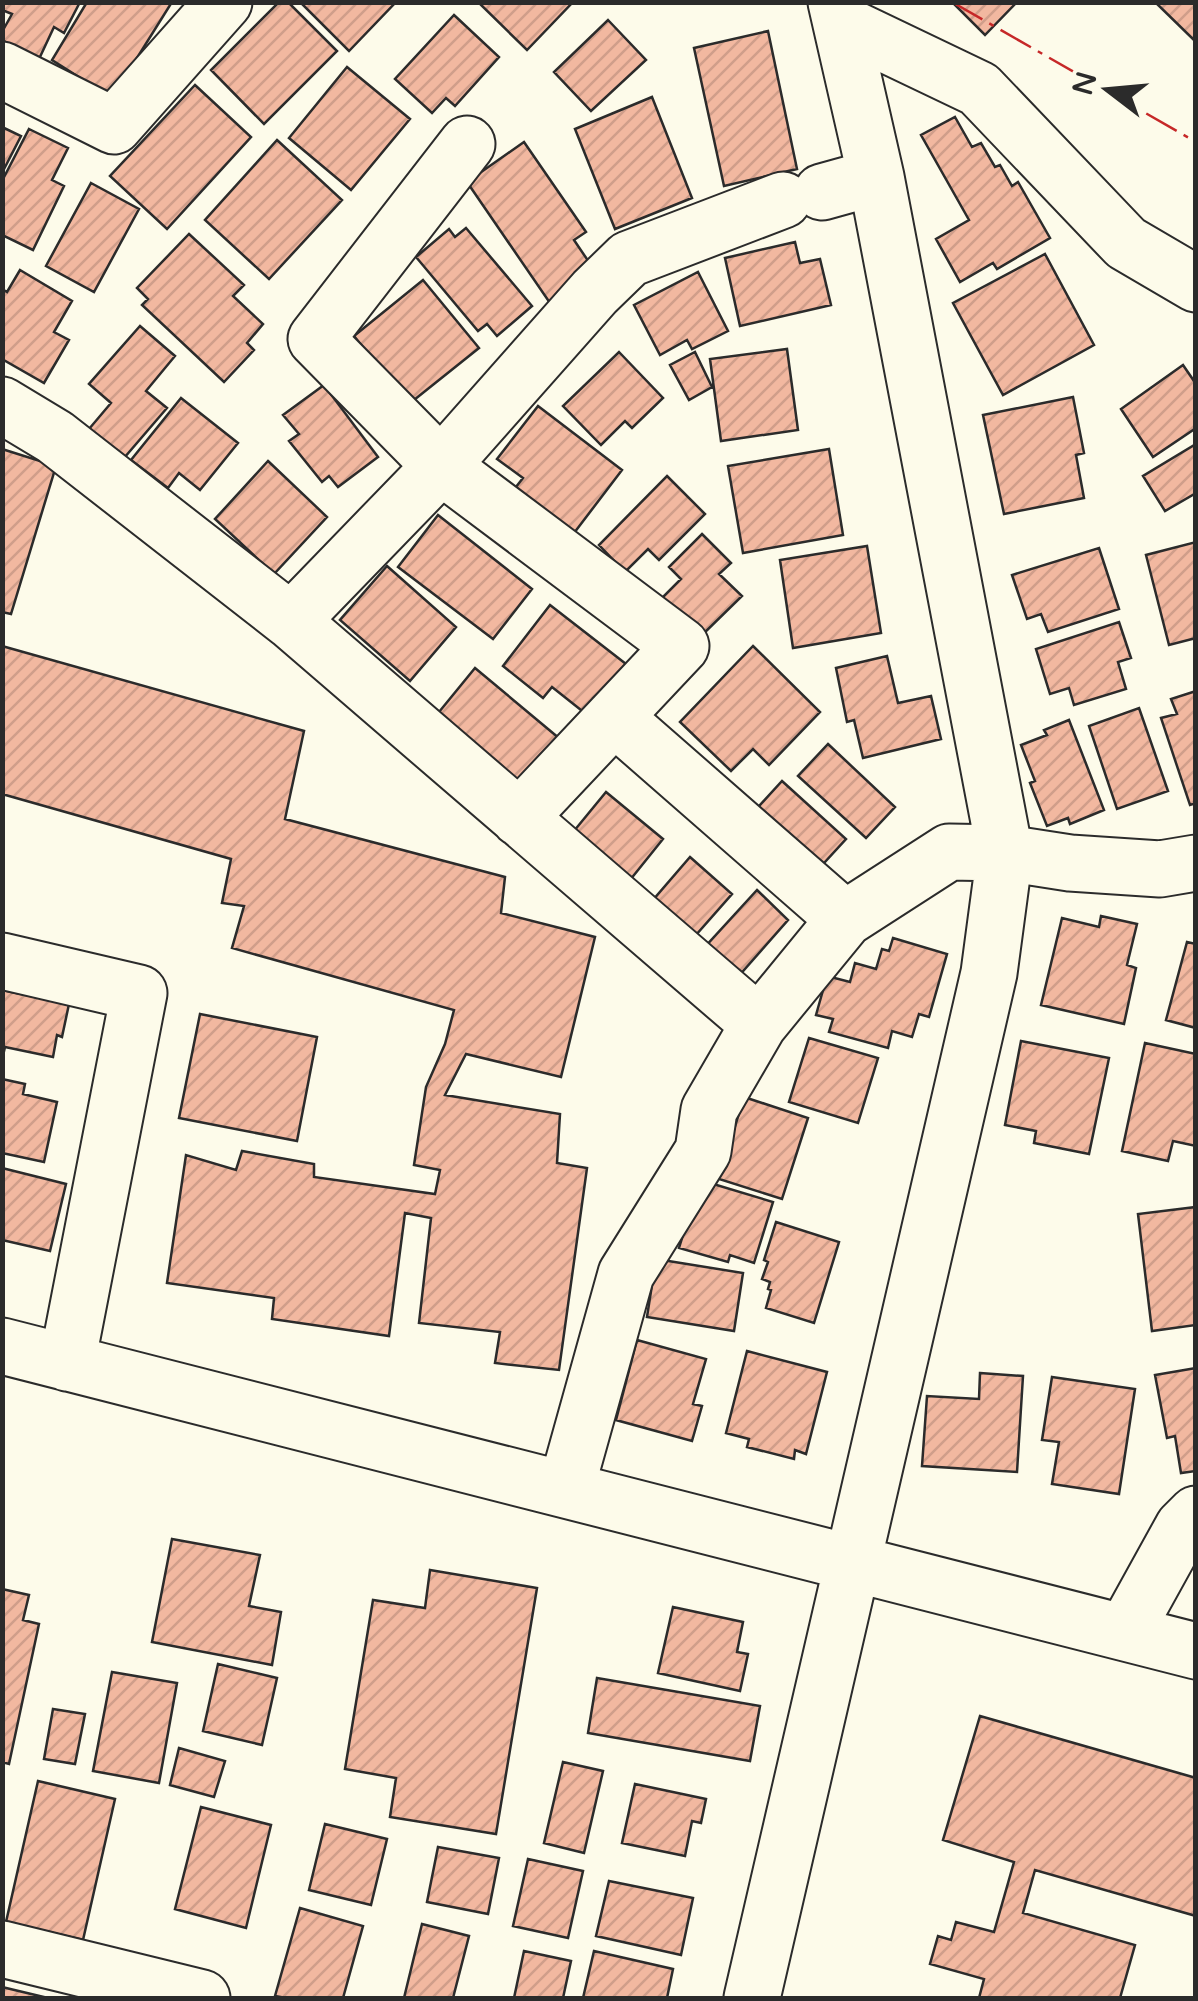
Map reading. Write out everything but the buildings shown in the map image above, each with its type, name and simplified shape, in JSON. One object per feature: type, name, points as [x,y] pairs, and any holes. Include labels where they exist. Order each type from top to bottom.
[{"type":"street","points":[[2,70],[114,126],[224,2]]},
{"type":"street","points":[[752,1998],[990,973],[1005,853],[876,177],[840,13]]},
{"type":"street","points":[[840,13],[979,89],[1126,243],[1196,284]]},
{"type":"street","points":[[466,144],[316,339],[442,466],[681,646],[519,818]]},
{"type":"street","points":[[291,620],[442,466],[595,292],[629,259],[803,196],[876,177]]},
{"type":"street","points":[[2,405],[55,438],[291,620],[758,1024]]},
{"type":"street","points":[[614,717],[845,919]]},
{"type":"street","points":[[566,1489],[626,1274],[702,1151],[709,1110],[758,1024],[845,919],[949,852],[1005,853],[1070,864],[1160,869],[1196,864]]},
{"type":"street","points":[[2,961],[140,993],[67,1363]]},
{"type":"street","points":[[2,1346],[1196,1650]]},
{"type":"street","points":[[1125,1632],[1182,1527],[1196,1514]]},
{"type":"street","points":[[2,1949],[202,1998]]},
{"type":"power","points":[[952,2],[1196,142]]}]
